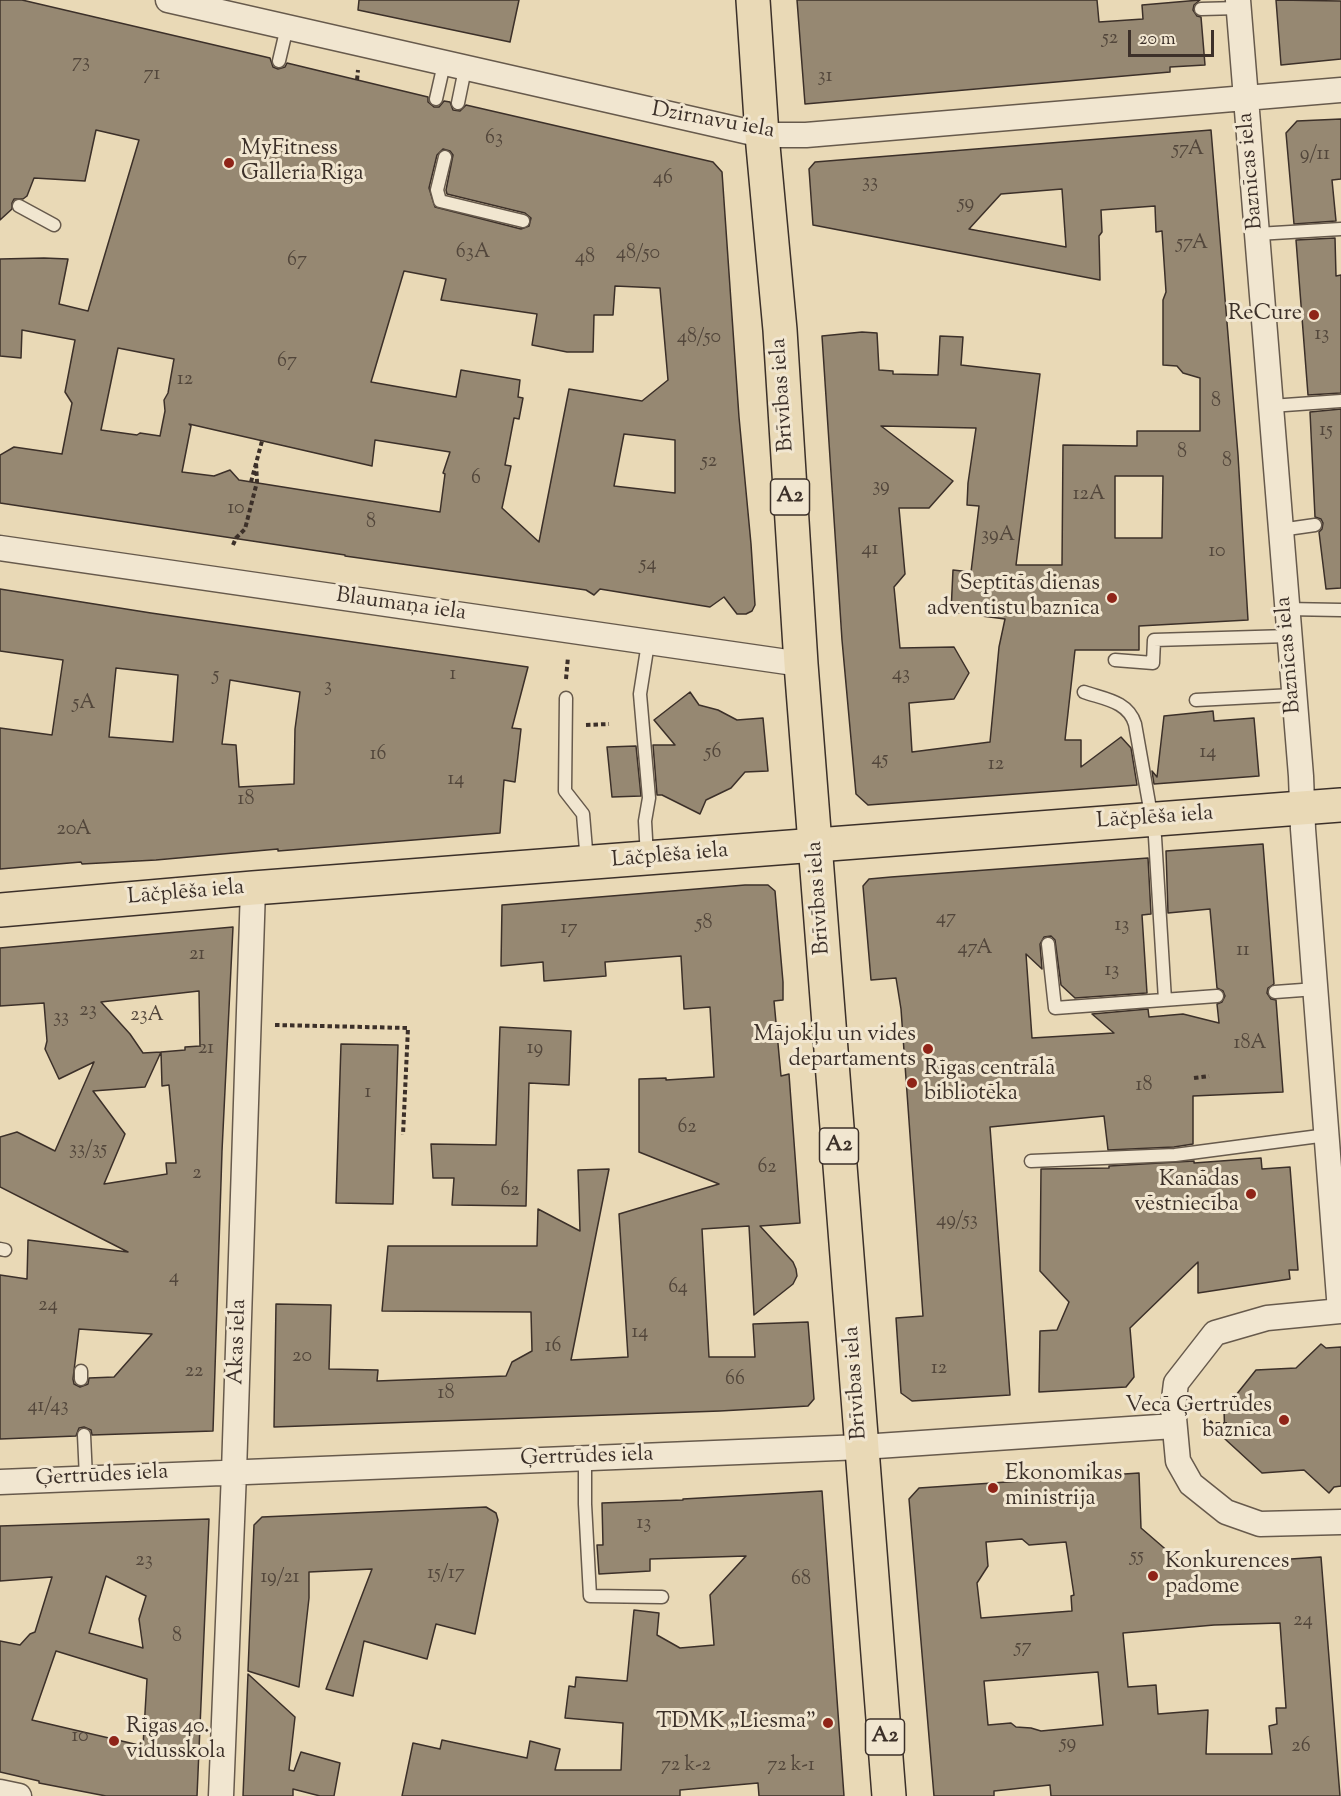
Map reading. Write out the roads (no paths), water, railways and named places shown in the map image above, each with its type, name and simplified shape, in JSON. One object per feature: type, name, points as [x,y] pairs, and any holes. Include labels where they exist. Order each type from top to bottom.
[{"type":"main road","name":"Brīvības iela","points":[[753,0],[762,135],[780,330],[801,664],[889,1796]]},
{"type":"main road","name":"Lāčplēša iela","points":[[0,910],[253,888],[1341,805]]},
{"type":"street","name":"Dzirnavu iela","points":[[168,0],[762,135],[806,135],[1341,90]]},
{"type":"street","name":"Baznīcas iela","points":[[1238,4],[1301,776],[1340,1311]]},
{"type":"street","name":"Blaumaņa iela","points":[[0,548],[801,664]]},
{"type":"street","name":"Akas iela","points":[[221,1796],[253,888]]},
{"type":"street","points":[[1340,1311],[1267,1318],[1215,1333],[1176,1383],[1173,1407],[1178,1461],[1191,1484],[1226,1512],[1260,1524],[1341,1522]]},
{"type":"street","name":"Ģertrūdes iela","points":[[0,1482],[862,1447],[1132,1427],[1174,1426]]},
{"type":"street","points":[[0,1792],[19,1796]]},
{"type":"lane","points":[[1201,9],[1238,4]]},
{"type":"lane","points":[[279,61],[287,27]]},
{"type":"lane","points":[[436,99],[455,66]]},
{"type":"lane","points":[[455,66],[458,103]]},
{"type":"lane","points":[[445,157],[437,190],[440,201],[523,221]]},
{"type":"lane","points":[[19,206],[54,225]]},
{"type":"lane","points":[[1257,234],[1341,229]]},
{"type":"lane","points":[[1271,406],[1341,401]]},
{"type":"lane","points":[[1280,530],[1315,525]]},
{"type":"lane","points":[[1286,609],[1341,610]]},
{"type":"lane","points":[[1115,660],[1153,663],[1154,640],[1289,636]]},
{"type":"lane","points":[[648,643],[640,694],[649,798],[645,821],[648,858]]},
{"type":"lane","points":[[1084,692],[1119,704],[1133,717],[1152,819],[1165,1000]]},
{"type":"lane","points":[[1196,700],[1293,695]]},
{"type":"lane","points":[[566,698],[565,791],[583,814],[588,863]]},
{"type":"lane","points":[[1048,944],[1056,1008],[1217,996]]},
{"type":"lane","points":[[1275,992],[1316,989]]},
{"type":"lane","points":[[1031,1161],[1175,1155],[1327,1135]]},
{"type":"lane","points":[[84,1435],[86,1478]]},
{"type":"lane","points":[[585,1458],[585,1526],[590,1596],[662,1597]]},
{"type":"place","name":"MyFitness Galleria Riga","points":[[229,163]]},
{"type":"place","name":"ReCure","points":[[1314,315]]},
{"type":"place","name":"Septītās dienas adventistu baznīca","points":[[1112,598]]},
{"type":"place","name":"Mājokļu un vides departaments","points":[[928,1049]]},
{"type":"place","name":"Rīgas centrālā bibliotēka","points":[[912,1083]]},
{"type":"place","name":"Kanādas vēstniecība","points":[[1251,1194]]},
{"type":"place","name":"Vecā Ģertrūdes baznīca","points":[[1284,1420]]},
{"type":"place","name":"Ekonomikas ministrija","points":[[993,1488]]},
{"type":"place","name":"Konkurences padome","points":[[1153,1576]]},
{"type":"place","name":"TDMK „Liesma”","points":[[828,1723]]},
{"type":"place","name":"Rīgas 40. vidusskola","points":[[114,1741]]}]
